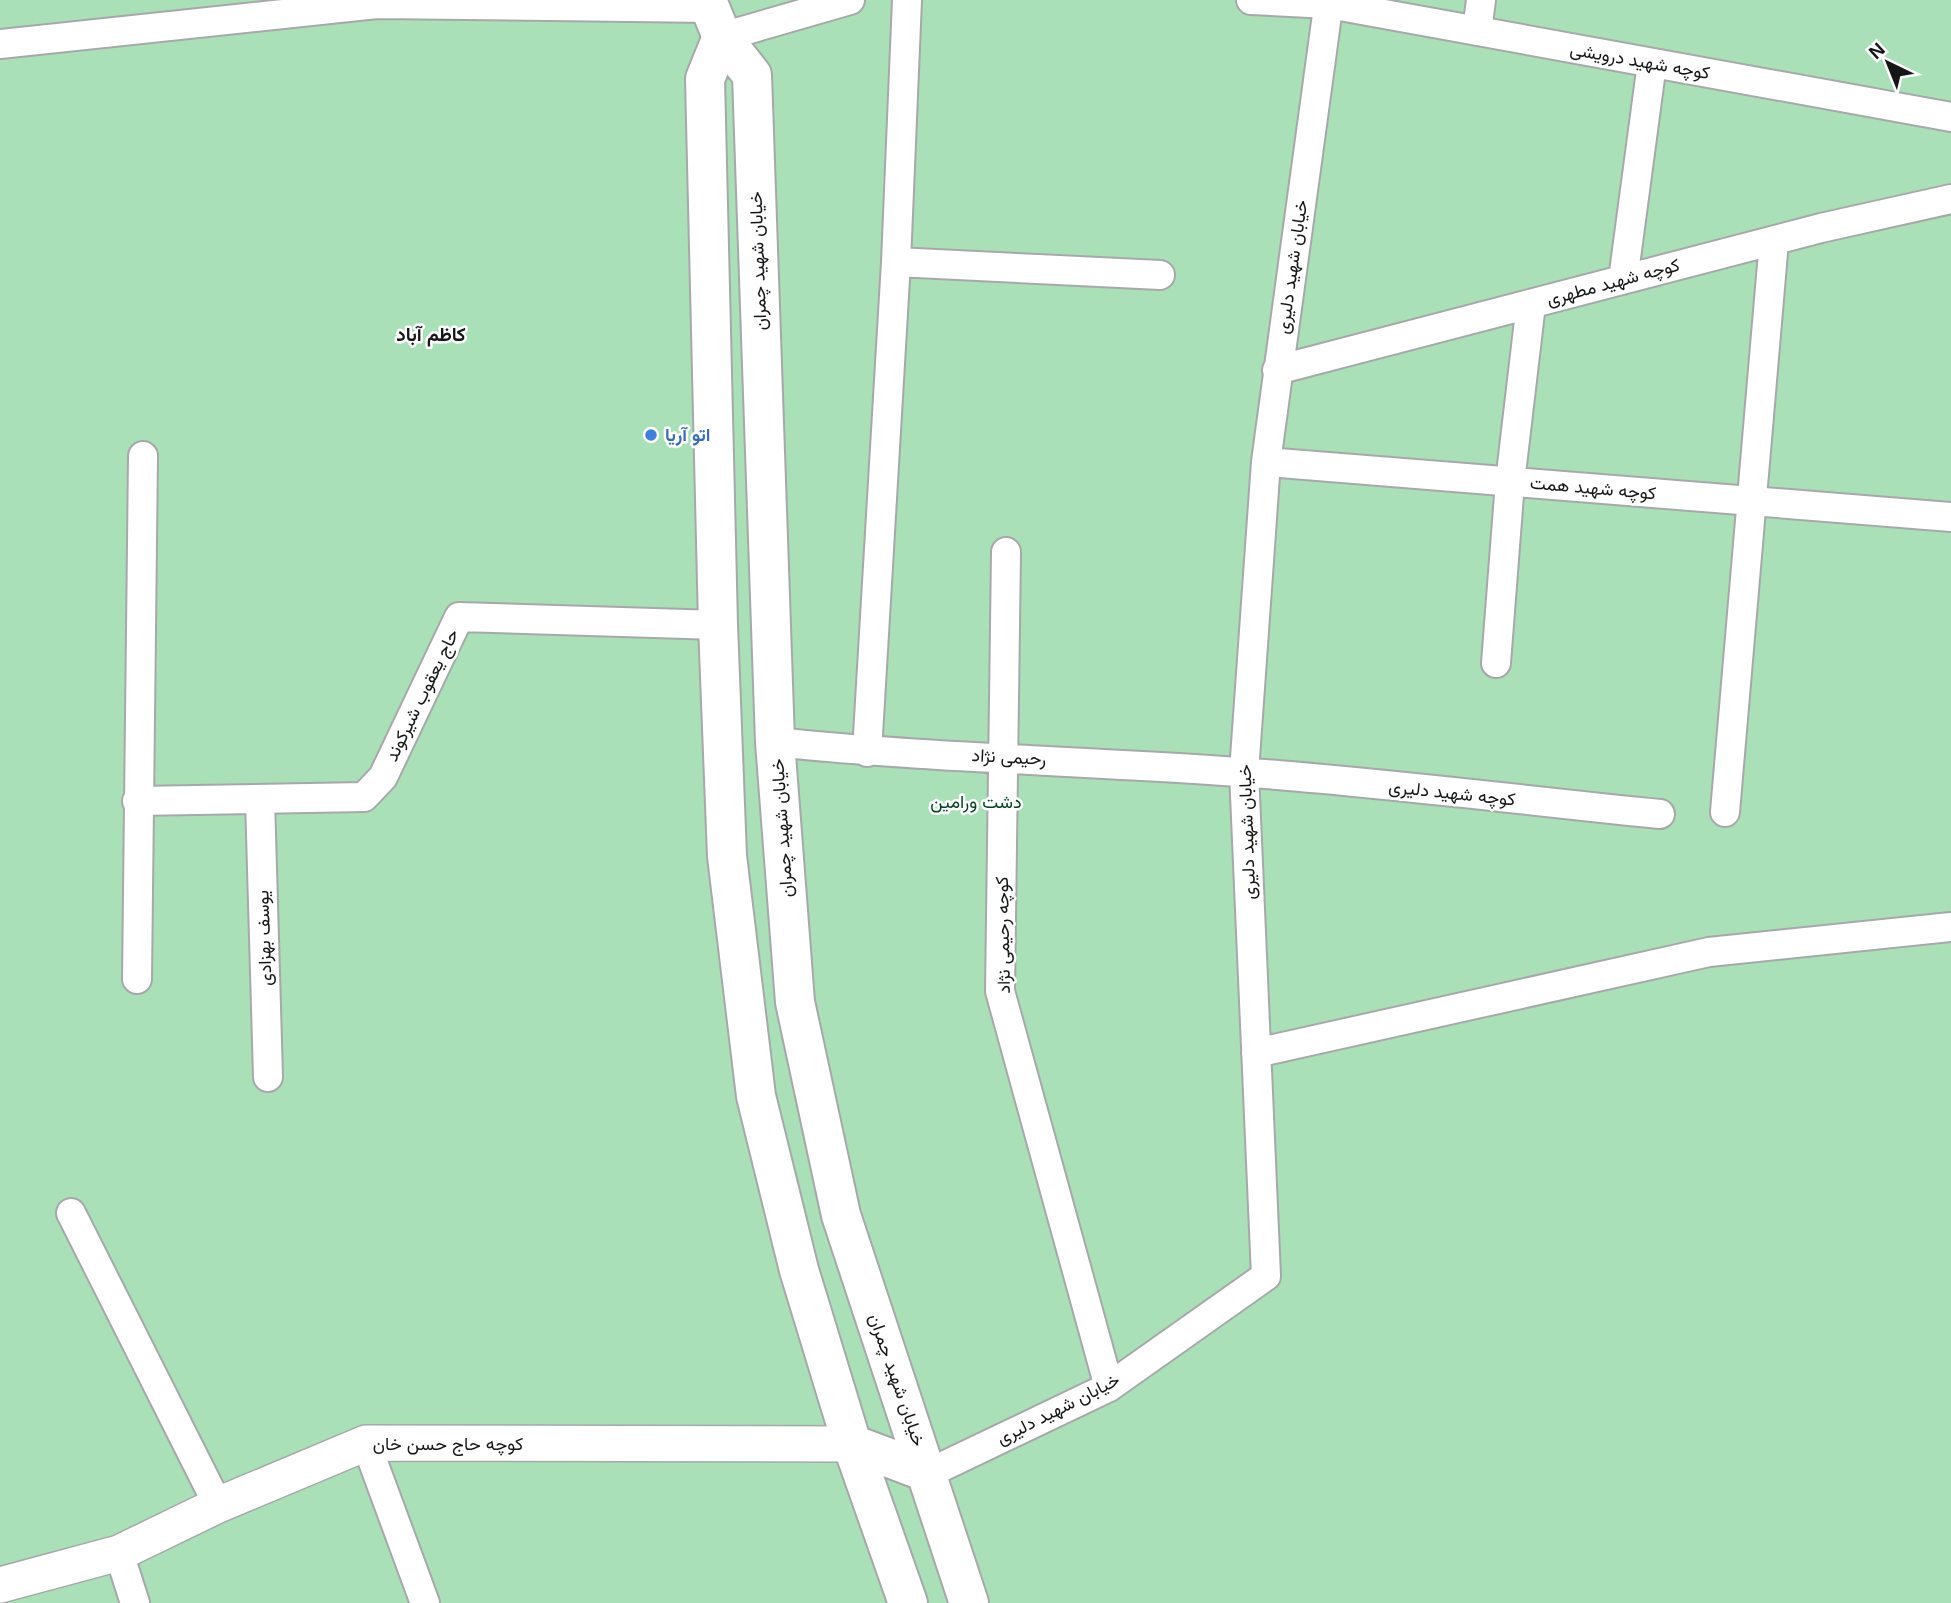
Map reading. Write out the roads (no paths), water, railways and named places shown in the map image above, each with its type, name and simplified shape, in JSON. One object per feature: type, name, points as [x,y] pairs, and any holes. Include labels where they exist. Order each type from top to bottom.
[{"type":"main road","points":[[713,15],[705,79],[718,625],[727,856],[756,1096],[799,1270],[852,1444],[908,1603]]},
{"type":"main road","name":"خیابان شهید چمران","points":[[713,15],[752,75],[775,742],[795,1003],[841,1214],[929,1473],[969,1603]]},
{"type":"main road","points":[[852,1444],[929,1473]]},
{"type":"street","points":[[0,44],[377,4],[713,15],[850,0]]},
{"type":"street","points":[[867,752],[896,262],[906,0]]},
{"type":"street","name":"کوچه شهید درویشی","points":[[1251,0],[1329,2],[1951,117]]},
{"type":"street","points":[[1477,31],[1481,0]]},
{"type":"street","name":"خیابان شهید دلیری","points":[[929,1473],[1109,1387],[1266,1276],[1244,772],[1266,462],[1329,2]]},
{"type":"street","points":[[1623,280],[1652,63]]},
{"type":"street","name":"کوچه شهید مطهری","points":[[1277,370],[1774,241],[1951,199]]},
{"type":"street","points":[[1725,812],[1774,241]]},
{"type":"street","points":[[896,262],[1160,275]]},
{"type":"street","points":[[1496,663],[1510,482],[1531,304]]},
{"type":"street","points":[[137,979],[143,456]]},
{"type":"street","name":"کوچه شهید همت","points":[[1266,462],[1951,517]]},
{"type":"street","name":"کوچه رحیمی نژاد","points":[[1006,552],[1000,991],[1109,1387]]},
{"type":"street","name":"حاج یعقوب شیرکوند","points":[[138,801],[364,797],[383,777],[459,617],[718,625]]},
{"type":"street","name":"رحیمی نژاد","points":[[775,742],[867,752],[1003,756],[1244,772]]},
{"type":"street","name":"کوچه شهید دلیری","points":[[1244,772],[1660,814]]},
{"type":"street","name":"یوسف بهزادی","points":[[260,799],[268,1077]]},
{"type":"street","points":[[1256,1053],[1709,952],[1951,927]]},
{"type":"street","points":[[71,1213],[218,1505]]},
{"type":"street","points":[[366,1443],[425,1603]]},
{"type":"street","name":"کوچه حاج حسن خان","points":[[0,1585],[119,1553],[218,1505],[366,1443],[852,1444]]},
{"type":"street","points":[[119,1553],[135,1603]]},
{"type":"place","name":"اتو آریا","points":[[651,435]]},
{"type":"district","name":"کاظم آباد","points":[[431,334]]},
{"type":"park label","name":"دشت ورامین","points":[[976,802]]}]
